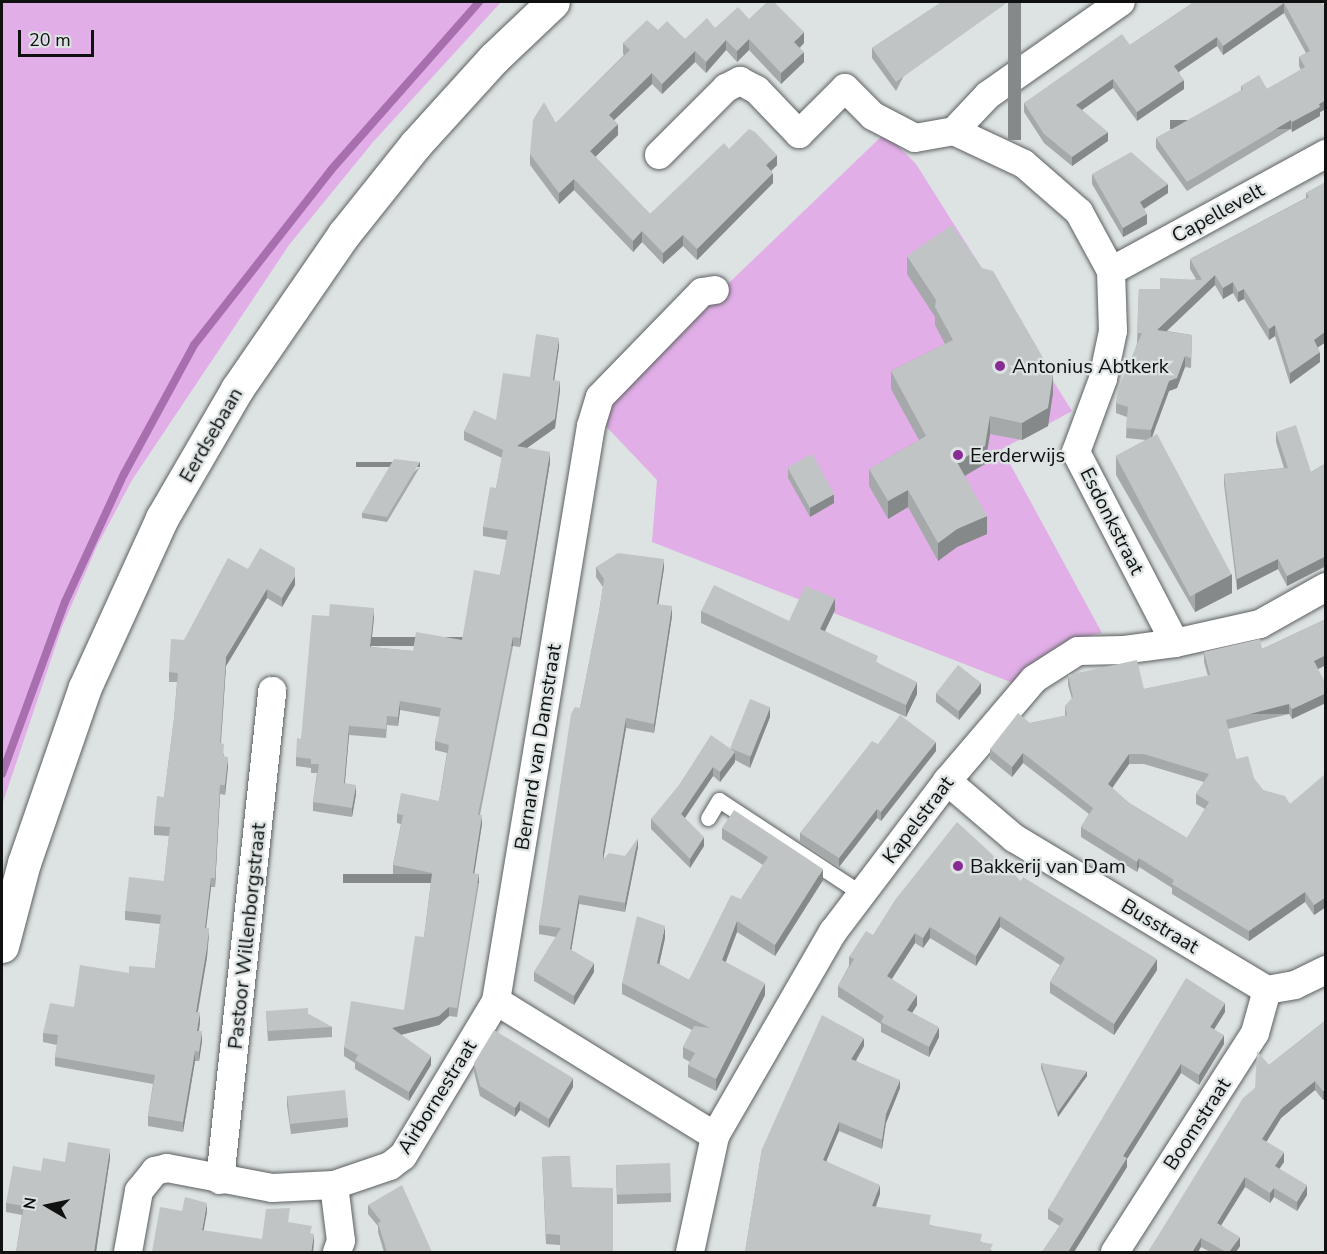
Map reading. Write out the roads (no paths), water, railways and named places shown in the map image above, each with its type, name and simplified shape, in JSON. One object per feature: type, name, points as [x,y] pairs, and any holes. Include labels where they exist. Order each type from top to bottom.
[{"type":"main road","name":"Eerdsebaan","points":[[2,946],[24,863],[85,687],[162,518],[237,389],[344,234],[415,145],[494,58],[553,2]]},
{"type":"street","points":[[659,155],[726,88],[740,81],[757,90],[799,134],[846,88],[873,116],[915,138],[954,131],[988,95],[1121,2]]},
{"type":"street","name":"Esdonkstraat","points":[[954,131],[1024,165],[1079,212],[1111,271],[1113,331],[1103,379],[1076,452],[1175,643]]},
{"type":"street","name":"Capellevelt","points":[[1111,271],[1326,154]]},
{"type":"street","name":"Bernard van Damstraat","points":[[496,1001],[591,426],[600,397],[702,292],[715,290]]},
{"type":"street","name":"Kapelstraat","points":[[690,1252],[715,1136],[833,932],[947,781],[1034,679],[1078,651],[1123,650],[1175,643],[1260,624],[1326,587]]},
{"type":"street","name":"Pastoor Willenborgstraat","points":[[220,1180],[272,691]]},
{"type":"street","name":"Busstraat","points":[[947,781],[1014,838],[1267,990]]},
{"type":"street","points":[[1267,990],[1295,985],[1326,970]]},
{"type":"street","name":"Boomstraat","points":[[1115,1252],[1255,1033],[1267,990]]},
{"type":"street","points":[[496,1001],[715,1136]]},
{"type":"street","name":"Airbornestraat","points":[[128,1252],[139,1191],[155,1171],[167,1168],[220,1180],[272,1188],[334,1185],[390,1166],[403,1156],[496,1001]]},
{"type":"street","points":[[334,1185],[344,1249]]},
{"type":"lane","points":[[708,818],[719,800],[862,894]]},
{"type":"waterway","points":[[2,774],[65,602],[124,474],[194,345],[331,170],[479,2]]},
{"type":"place","name":"Antonius Abtkerk","points":[[1000,366]]},
{"type":"place","name":"Eerderwijs","points":[[958,455]]},
{"type":"place","name":"Bakkerij van Dam","points":[[958,866]]}]
